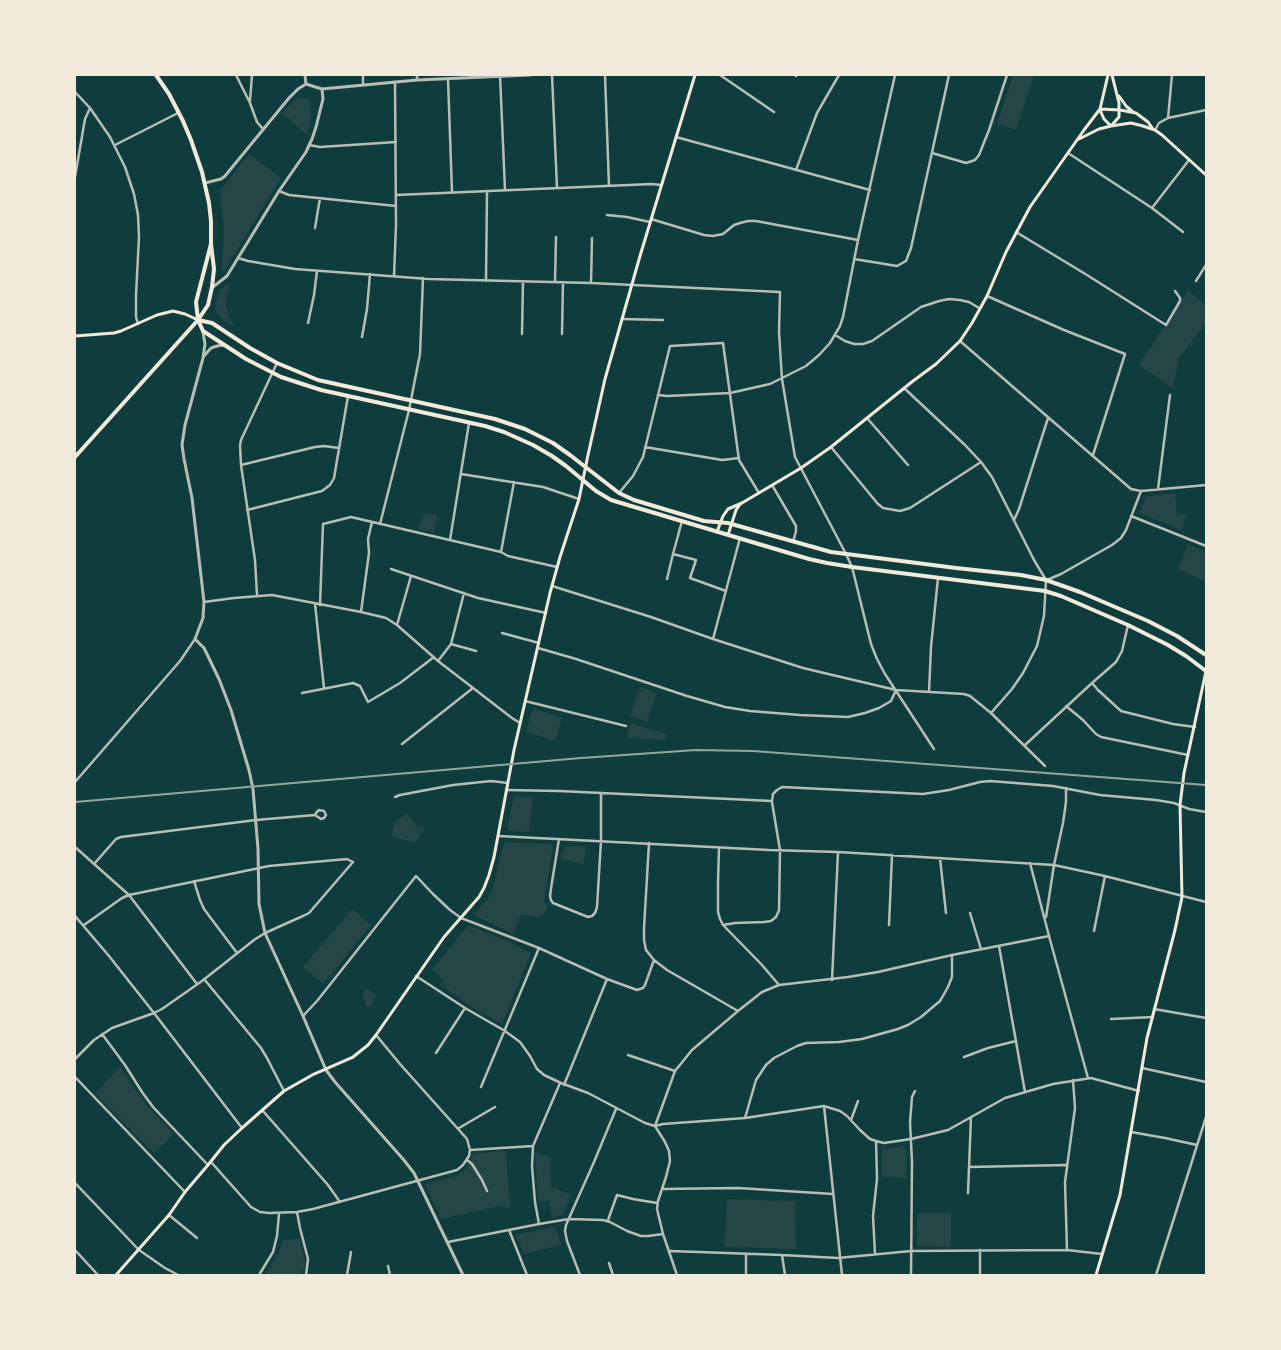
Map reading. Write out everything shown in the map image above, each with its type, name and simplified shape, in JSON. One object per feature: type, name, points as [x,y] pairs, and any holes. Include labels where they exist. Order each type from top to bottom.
[{"type":"main road","points":[[75,457],[198,320],[208,305],[212,287],[214,269],[211,221],[205,183],[195,151],[179,112],[156,75]]},
{"type":"main road","points":[[116,1275],[169,1215],[209,1163],[242,1128],[284,1091],[301,1080],[353,1058],[361,1051],[376,1035],[444,937],[479,897],[484,888],[498,836],[520,723],[552,586],[579,499],[601,392],[694,75]]},
{"type":"main road","points":[[1110,75],[1118,95],[1120,110],[1119,117],[1110,126]]},
{"type":"main road","points":[[717,532],[726,511],[759,493],[831,447],[936,364],[960,341],[987,296],[1016,232],[1030,208],[1100,109],[1110,75]]},
{"type":"main road","points":[[1118,95],[1126,106],[1148,122],[1206,175]]},
{"type":"main road","points":[[1100,109],[1136,113]]},
{"type":"main road","points":[[1100,109],[1104,120],[1110,126]]},
{"type":"main road","points":[[1077,141],[1110,126],[1131,123],[1155,130]]},
{"type":"main road","points":[[211,244],[196,302],[198,320],[203,331],[272,373],[300,384],[504,432],[559,460],[583,481],[611,500],[819,561],[852,567],[1045,591],[1061,596],[1168,645],[1206,671],[1180,805],[1182,897],[1154,1009],[1120,1195],[1096,1275]]},
{"type":"main road","points":[[75,336],[114,333],[161,314],[173,312],[185,314],[198,320],[212,323],[277,363],[318,380],[495,419],[525,429],[553,443],[619,493],[630,499],[704,521],[731,524],[824,550],[1046,580],[1080,592],[1148,621],[1177,636],[1206,655]]},
{"type":"main road","points":[[728,535],[736,510],[742,503]]},
{"type":"street","points":[[236,75],[257,122],[263,129]]},
{"type":"street","points":[[250,103],[252,75]]},
{"type":"street","points":[[305,75],[306,84]]},
{"type":"street","points":[[363,75],[364,85]]},
{"type":"street","points":[[417,75],[417,80]]},
{"type":"street","points":[[306,84],[322,90],[417,80],[530,75]]},
{"type":"street","points":[[552,75],[557,188]]},
{"type":"street","points":[[605,75],[609,186]]},
{"type":"street","points":[[720,75],[774,112]]},
{"type":"street","points":[[796,170],[817,113],[839,75]]},
{"type":"street","points":[[658,395],[730,393],[754,389],[782,379],[806,366],[830,343],[843,317],[858,240],[895,75]]},
{"type":"street","points":[[854,259],[897,266],[902,265],[906,261],[911,248],[948,75]]},
{"type":"street","points":[[932,153],[966,163],[975,160],[979,155],[1007,75]]},
{"type":"street","points":[[1168,118],[1172,75]]},
{"type":"street","points":[[500,76],[505,190]]},
{"type":"street","points":[[448,79],[452,193]]},
{"type":"street","points":[[394,276],[396,82]]},
{"type":"street","points":[[205,183],[221,179],[225,176],[291,96],[306,84]]},
{"type":"street","points":[[212,287],[226,278],[309,144],[316,127],[323,99],[322,90]]},
{"type":"street","points":[[75,92],[103,125],[125,167],[134,194],[139,237],[136,295],[136,317],[138,324]]},
{"type":"street","points":[[75,176],[85,119],[90,108]]},
{"type":"street","points":[[1155,130],[1160,123],[1168,118],[1206,110]]},
{"type":"street","points":[[115,146],[179,112]]},
{"type":"street","points":[[676,136],[870,190]]},
{"type":"street","points":[[309,144],[320,147],[396,142]]},
{"type":"street","points":[[1068,153],[1152,208],[1183,232]]},
{"type":"street","points":[[1152,208],[1189,160]]},
{"type":"street","points":[[396,195],[661,185]]},
{"type":"street","points":[[279,191],[290,195],[396,206]]},
{"type":"street","points":[[486,281],[487,191]]},
{"type":"street","points":[[315,228],[320,198]]},
{"type":"street","points":[[606,215],[650,221],[713,236],[723,234],[734,225],[756,221],[858,240]]},
{"type":"street","points":[[1016,232],[1166,325],[1180,301],[1175,291]]},
{"type":"street","points":[[555,282],[556,237]]},
{"type":"street","points":[[591,283],[592,238]]},
{"type":"street","points":[[238,258],[288,268],[423,278],[591,283],[780,292],[779,332],[782,379],[794,454],[852,567],[876,659],[934,749]]},
{"type":"street","points":[[1196,280],[1206,265]]},
{"type":"street","points":[[308,323],[317,270]]},
{"type":"street","points":[[362,337],[370,274]]},
{"type":"street","points":[[380,524],[409,410],[420,350],[423,278]]},
{"type":"street","points":[[522,334],[523,282]]},
{"type":"street","points":[[562,334],[563,282]]},
{"type":"street","points":[[987,296],[1064,330],[1125,354],[1092,456]]},
{"type":"street","points":[[835,335],[854,344],[863,344],[916,310],[930,303],[949,299],[969,302],[980,308]]},
{"type":"street","points":[[622,318],[663,320]]},
{"type":"street","points":[[75,782],[180,661],[195,639],[203,618],[204,602],[192,498],[182,445],[185,425],[203,358],[205,340],[203,331]]},
{"type":"street","points":[[960,341],[1128,487],[1141,491],[1206,485]]},
{"type":"street","points":[[619,493],[641,462],[670,346],[723,343],[739,458],[759,493]]},
{"type":"street","points":[[203,358],[211,348],[224,345]]},
{"type":"street","points":[[257,596],[240,443],[277,363]]},
{"type":"street","points":[[904,388],[981,462],[992,476],[1046,580],[1044,616],[1037,646],[1030,662],[1012,690],[991,713]]},
{"type":"street","points":[[1158,489],[1170,395]]},
{"type":"street","points":[[248,510],[315,493],[330,485],[334,478],[348,396]]},
{"type":"street","points":[[867,418],[908,465]]},
{"type":"street","points":[[1014,520],[1048,418]]},
{"type":"street","points":[[450,540],[469,423]]},
{"type":"street","points":[[242,465],[315,447],[339,448]]},
{"type":"street","points":[[646,447],[722,460],[739,458]]},
{"type":"street","points":[[831,447],[878,504],[883,508],[900,511],[910,508],[981,462]]},
{"type":"street","points":[[461,474],[543,487],[579,499]]},
{"type":"street","points":[[501,552],[514,482]]},
{"type":"street","points":[[772,485],[796,526],[793,542]]},
{"type":"street","points":[[1046,580],[1061,574],[1116,542],[1124,533],[1141,491]]},
{"type":"street","points":[[1131,516],[1206,546]]},
{"type":"street","points":[[320,605],[323,524],[351,517],[557,567]]},
{"type":"street","points":[[667,579],[682,521]]},
{"type":"street","points":[[361,612],[369,553],[368,540],[372,522]]},
{"type":"street","points":[[713,639],[740,538]]},
{"type":"street","points":[[672,554],[696,560],[690,578],[726,592]]},
{"type":"street","points":[[391,570],[483,599],[546,613]]},
{"type":"street","points":[[398,625],[411,576]]},
{"type":"street","points":[[929,692],[931,647],[938,578]]},
{"type":"street","points":[[552,586],[803,668],[896,690],[964,694],[970,696],[991,713],[1045,766]]},
{"type":"street","points":[[438,661],[451,644],[464,593]]},
{"type":"street","points":[[204,602],[272,595],[386,618],[398,625],[438,661],[520,723]]},
{"type":"street","points":[[315,604],[324,688]]},
{"type":"street","points":[[1025,745],[1116,662],[1120,656],[1128,626]]},
{"type":"street","points":[[502,634],[539,643]]},
{"type":"street","points":[[195,639],[206,651],[231,710],[249,770],[256,820],[259,904],[265,933],[326,1070],[403,1158],[417,1180],[448,1242],[461,1275]]},
{"type":"street","points":[[451,644],[476,651]]},
{"type":"street","points":[[538,648],[694,698],[725,707],[750,711],[848,717],[866,714],[879,708],[891,701],[896,690]]},
{"type":"street","points":[[302,693],[353,683],[360,686],[368,702],[400,684],[434,656]]},
{"type":"street","points":[[1092,683],[1121,711],[1173,724],[1195,727]]},
{"type":"street","points":[[402,744],[473,688]]},
{"type":"street","points":[[525,701],[626,726]]},
{"type":"street","points":[[1066,706],[1101,737],[1188,756]]},
{"type":"street","points":[[395,797],[468,783],[491,781],[508,783]]},
{"type":"street","points":[[723,925],[771,921],[776,917],[779,910],[780,850],[772,802],[774,794],[782,788],[923,794],[950,790],[980,782],[1026,784],[1066,788],[1100,795],[1156,800],[1206,812]]},
{"type":"street","points":[[1045,920],[1063,823],[1066,788]]},
{"type":"street","points":[[506,790],[772,802]]},
{"type":"street","points":[[559,839],[550,896],[551,900],[553,903],[588,917],[592,916],[597,906],[601,841],[601,793]]},
{"type":"street","points":[[94,864],[118,838],[256,820],[315,816]]},
{"type":"street","points":[[498,836],[838,852],[1054,865],[1206,902]]},
{"type":"street","points":[[650,843],[644,940],[646,950],[654,960],[673,974],[738,1011]]},
{"type":"street","points":[[75,847],[129,895],[197,984]]},
{"type":"street","points":[[719,847],[718,912],[723,925],[779,985]]},
{"type":"street","points":[[832,980],[838,852]]},
{"type":"street","points":[[889,925],[892,855]]},
{"type":"street","points":[[940,858],[946,913]]},
{"type":"street","points":[[75,1059],[102,1034],[112,1028],[154,1013],[204,979],[265,933],[309,913],[353,862],[347,859],[258,868],[129,895],[84,925]]},
{"type":"street","points":[[1030,863],[1088,1078]]},
{"type":"street","points":[[303,1016],[334,980],[416,876],[450,910],[461,918],[637,990],[640,990],[645,985],[654,960]]},
{"type":"street","points":[[1094,931],[1105,876]]},
{"type":"street","points":[[194,881],[204,909],[238,953]]},
{"type":"street","points":[[970,913],[981,949]]},
{"type":"street","points":[[75,916],[154,1013],[242,1128]]},
{"type":"street","points":[[677,1275],[657,1210],[670,1161],[665,1142],[656,1126],[675,1071],[692,1050],[762,992],[779,985],[832,980],[878,972],[1049,936]]},
{"type":"street","points":[[999,946],[1025,1092]]},
{"type":"street","points":[[481,1087],[538,948]]},
{"type":"street","points":[[745,1118],[756,1080],[766,1065],[774,1058],[797,1046],[862,1039],[898,1030],[921,1017],[940,1001],[948,987],[952,977],[952,955]]},
{"type":"street","points":[[416,976],[520,1042],[537,1069],[544,1075],[564,1085],[588,1093],[645,1123],[656,1126],[745,1118],[824,1106],[840,1111],[865,1136],[876,1142],[884,1143],[948,1130],[1005,1098],[1073,1080],[1088,1078],[1139,1092]]},
{"type":"street","points":[[204,979],[261,1048],[284,1091]]},
{"type":"street","points":[[564,1085],[607,979]]},
{"type":"street","points":[[436,1053],[465,1008]]},
{"type":"street","points":[[1154,1009],[1206,1018]]},
{"type":"street","points":[[1111,1019],[1153,1017]]},
{"type":"street","points":[[102,1034],[153,1107],[251,1207],[260,1212],[279,1213],[297,1212],[340,1202],[456,1170],[467,1160],[470,1150],[467,1139],[376,1035]]},
{"type":"street","points":[[964,1057],[988,1048],[1016,1041]]},
{"type":"street","points":[[628,1055],[675,1071]]},
{"type":"street","points":[[1142,1068],[1206,1082]]},
{"type":"street","points":[[75,1078],[185,1192]]},
{"type":"street","points":[[1067,1250],[1065,1182],[1075,1108],[1073,1080]]},
{"type":"street","points":[[539,1224],[532,1166],[533,1146],[560,1083]]},
{"type":"street","points":[[911,1275],[910,1110],[915,1091]]},
{"type":"street","points":[[851,1120],[858,1101]]},
{"type":"street","points":[[824,1106],[842,1275]]},
{"type":"street","points":[[459,1129],[494,1107]]},
{"type":"street","points":[[580,1275],[565,1231],[566,1225],[616,1108]]},
{"type":"street","points":[[263,1111],[328,1185],[340,1202]]},
{"type":"street","points":[[968,1193],[971,1117]]},
{"type":"street","points":[[1156,1275],[1206,1117]]},
{"type":"street","points":[[1131,1132],[1197,1145]]},
{"type":"street","points":[[875,1254],[873,1203],[877,1179],[876,1142]]},
{"type":"street","points":[[470,1150],[533,1146]]},
{"type":"street","points":[[467,1160],[472,1164],[487,1191]]},
{"type":"street","points":[[969,1167],[1066,1166]]},
{"type":"street","points":[[75,1183],[139,1250],[178,1275]]},
{"type":"street","points":[[662,1189],[738,1188],[833,1194]]},
{"type":"street","points":[[608,1221],[617,1195],[658,1203]]},
{"type":"street","points":[[297,1212],[308,1259],[306,1275]]},
{"type":"street","points":[[259,1275],[273,1252],[277,1236],[279,1213]]},
{"type":"street","points":[[169,1215],[197,1238]]},
{"type":"street","points":[[448,1242],[569,1220],[608,1221],[634,1234],[648,1236],[663,1234]]},
{"type":"street","points":[[509,1230],[527,1275]]},
{"type":"street","points":[[75,1250],[98,1275]]},
{"type":"street","points":[[980,1250],[980,1275]]},
{"type":"street","points":[[669,1251],[840,1258],[911,1251],[1067,1250],[1102,1254]]},
{"type":"street","points":[[347,1275],[350,1252]]},
{"type":"street","points":[[746,1254],[746,1275]]},
{"type":"street","points":[[782,1255],[785,1275]]},
{"type":"street","points":[[608,1263],[613,1275]]},
{"type":"street","points":[[388,1266],[390,1275]]},
{"type":"shaded area","points":[[1013,75],[1034,75],[1016,130],[997,124]]},
{"type":"shaded area","points":[[298,98],[310,99],[311,121],[307,135],[282,113]]},
{"type":"shaded area","points":[[249,154],[281,178],[224,271],[222,271],[224,230],[220,190]]},
{"type":"shaded area","points":[[230,283],[226,305],[228,315],[236,328],[221,319],[215,307],[219,290]]},
{"type":"shaded area","points":[[1188,291],[1206,305],[1206,325],[1204,325],[1179,358],[1173,388],[1139,365]]},
{"type":"shaded area","points":[[1175,493],[1177,513],[1187,515],[1181,530],[1139,513],[1148,496]]},
{"type":"shaded area","points":[[424,513],[437,515],[434,532],[418,529]]},
{"type":"shaded area","points":[[1188,544],[1206,552],[1206,582],[1178,569]]},
{"type":"shaded area","points":[[640,687],[657,693],[647,722],[630,716]]},
{"type":"shaded area","points":[[533,708],[562,718],[555,741],[526,732]]},
{"type":"shaded area","points":[[630,723],[667,734],[665,740],[627,738]]},
{"type":"shaded area","points":[[514,796],[533,797],[529,832],[507,831]]},
{"type":"shaded area","points":[[407,813],[417,827],[422,826],[424,829],[415,842],[392,837],[394,823]]},
{"type":"shaded area","points":[[504,842],[551,844],[553,846],[544,902],[548,907],[543,915],[537,917],[521,914],[513,934],[474,915],[488,898],[493,888]]},
{"type":"shaded area","points":[[565,846],[586,846],[584,864],[561,859]]},
{"type":"shaded area","points":[[352,909],[371,925],[323,984],[303,967]]},
{"type":"shaded area","points":[[468,925],[531,953],[502,1024],[470,1006],[440,985],[444,980],[432,970]]},
{"type":"shaded area","points":[[365,988],[374,993],[375,997],[374,1002],[369,1008],[366,1006],[363,994]]},
{"type":"shaded area","points":[[120,1067],[144,1102],[174,1134],[154,1153],[95,1094]]},
{"type":"shaded area","points":[[903,1146],[906,1150],[906,1178],[882,1177],[882,1150]]},
{"type":"shaded area","points":[[506,1151],[509,1208],[498,1206],[441,1219],[425,1184],[456,1176],[465,1170],[474,1153]]},
{"type":"shaded area","points":[[535,1152],[550,1157],[551,1189],[555,1188],[572,1195],[562,1215],[552,1218],[549,1200],[538,1202]]},
{"type":"shaded area","points":[[727,1199],[795,1201],[796,1249],[725,1247]]},
{"type":"shaded area","points":[[917,1213],[951,1213],[951,1247],[917,1246]]},
{"type":"shaded area","points":[[555,1227],[562,1245],[524,1254],[515,1235]]},
{"type":"shaded area","points":[[300,1238],[305,1264],[302,1275],[265,1275],[279,1252],[283,1240]]},
{"type":"railway","points":[[75,802],[581,758],[696,750],[753,751],[1206,785]]}]
